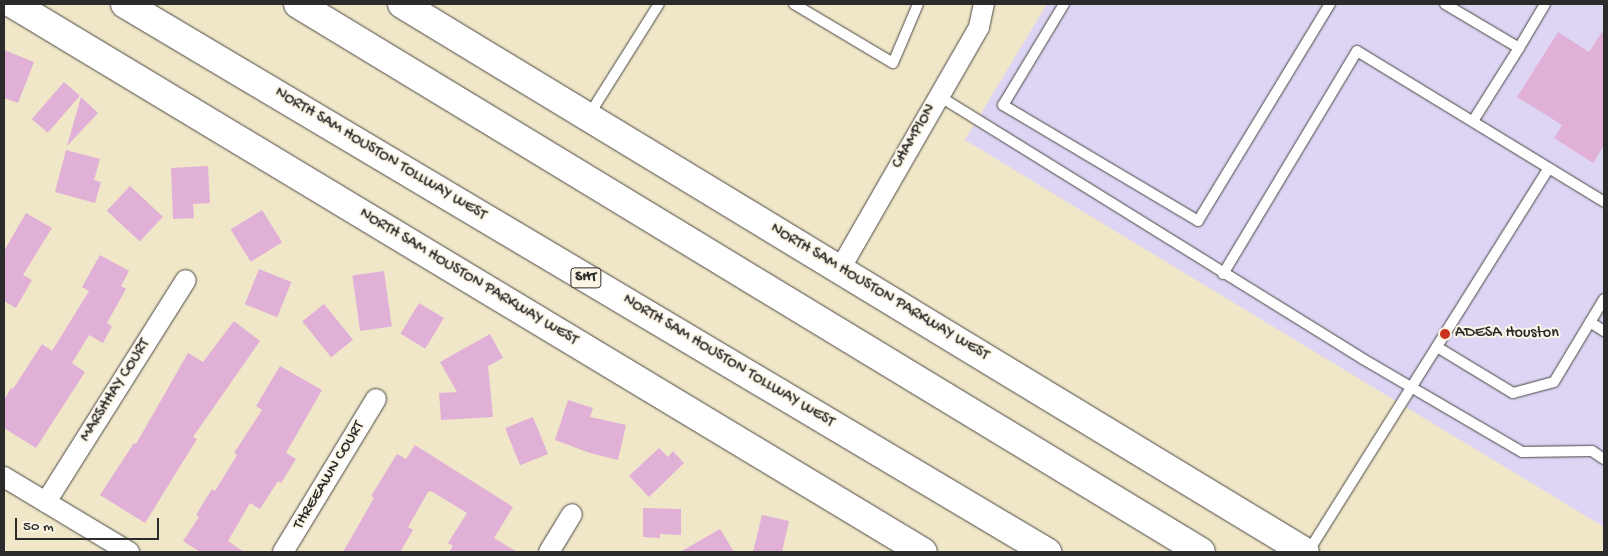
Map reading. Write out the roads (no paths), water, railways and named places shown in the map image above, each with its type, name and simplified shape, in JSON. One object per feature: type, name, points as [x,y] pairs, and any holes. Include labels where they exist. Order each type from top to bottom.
[{"type":"main road","name":"NORTH SAM HOUSTON PARKWAY WEST","points":[[13,4],[923,552]]},
{"type":"main road","name":"NORTH SAM HOUSTON TOLLWAY WEST","points":[[125,4],[1047,552]]},
{"type":"main road","points":[[298,4],[1201,552]]},
{"type":"main road","name":"NORTH SAM HOUSTON PARKWAY WEST","points":[[402,4],[1307,552]]},
{"type":"street","name":"CHAMPION","points":[[840,269],[979,27],[984,4]]},
{"type":"street","name":"MARSHHAY COURT","points":[[46,502],[186,280]]},
{"type":"street","name":"THREEAWN COURT","points":[[283,552],[376,399]]},
{"type":"street","points":[[4,477],[129,552]]},
{"type":"street","points":[[549,552],[572,514]]},
{"type":"lane","points":[[588,116],[658,4]]},
{"type":"lane","points":[[794,4],[894,63],[918,4]]},
{"type":"lane","points":[[1064,4],[1003,106],[1198,221],[1330,4]]},
{"type":"lane","points":[[1445,4],[1519,48]]},
{"type":"lane","points":[[1472,121],[1546,4]]},
{"type":"lane","points":[[1223,274],[1357,51],[1604,202]]},
{"type":"lane","points":[[939,96],[1223,274],[1411,388],[1522,452],[1592,451],[1604,459]]},
{"type":"lane","points":[[1307,552],[1549,168]]},
{"type":"lane","points":[[1437,347],[1513,393],[1554,382],[1604,299]]},
{"type":"lane","points":[[1590,322],[1604,331]]},
{"type":"place","name":"ADESA Houston","points":[[1445,334]]}]
